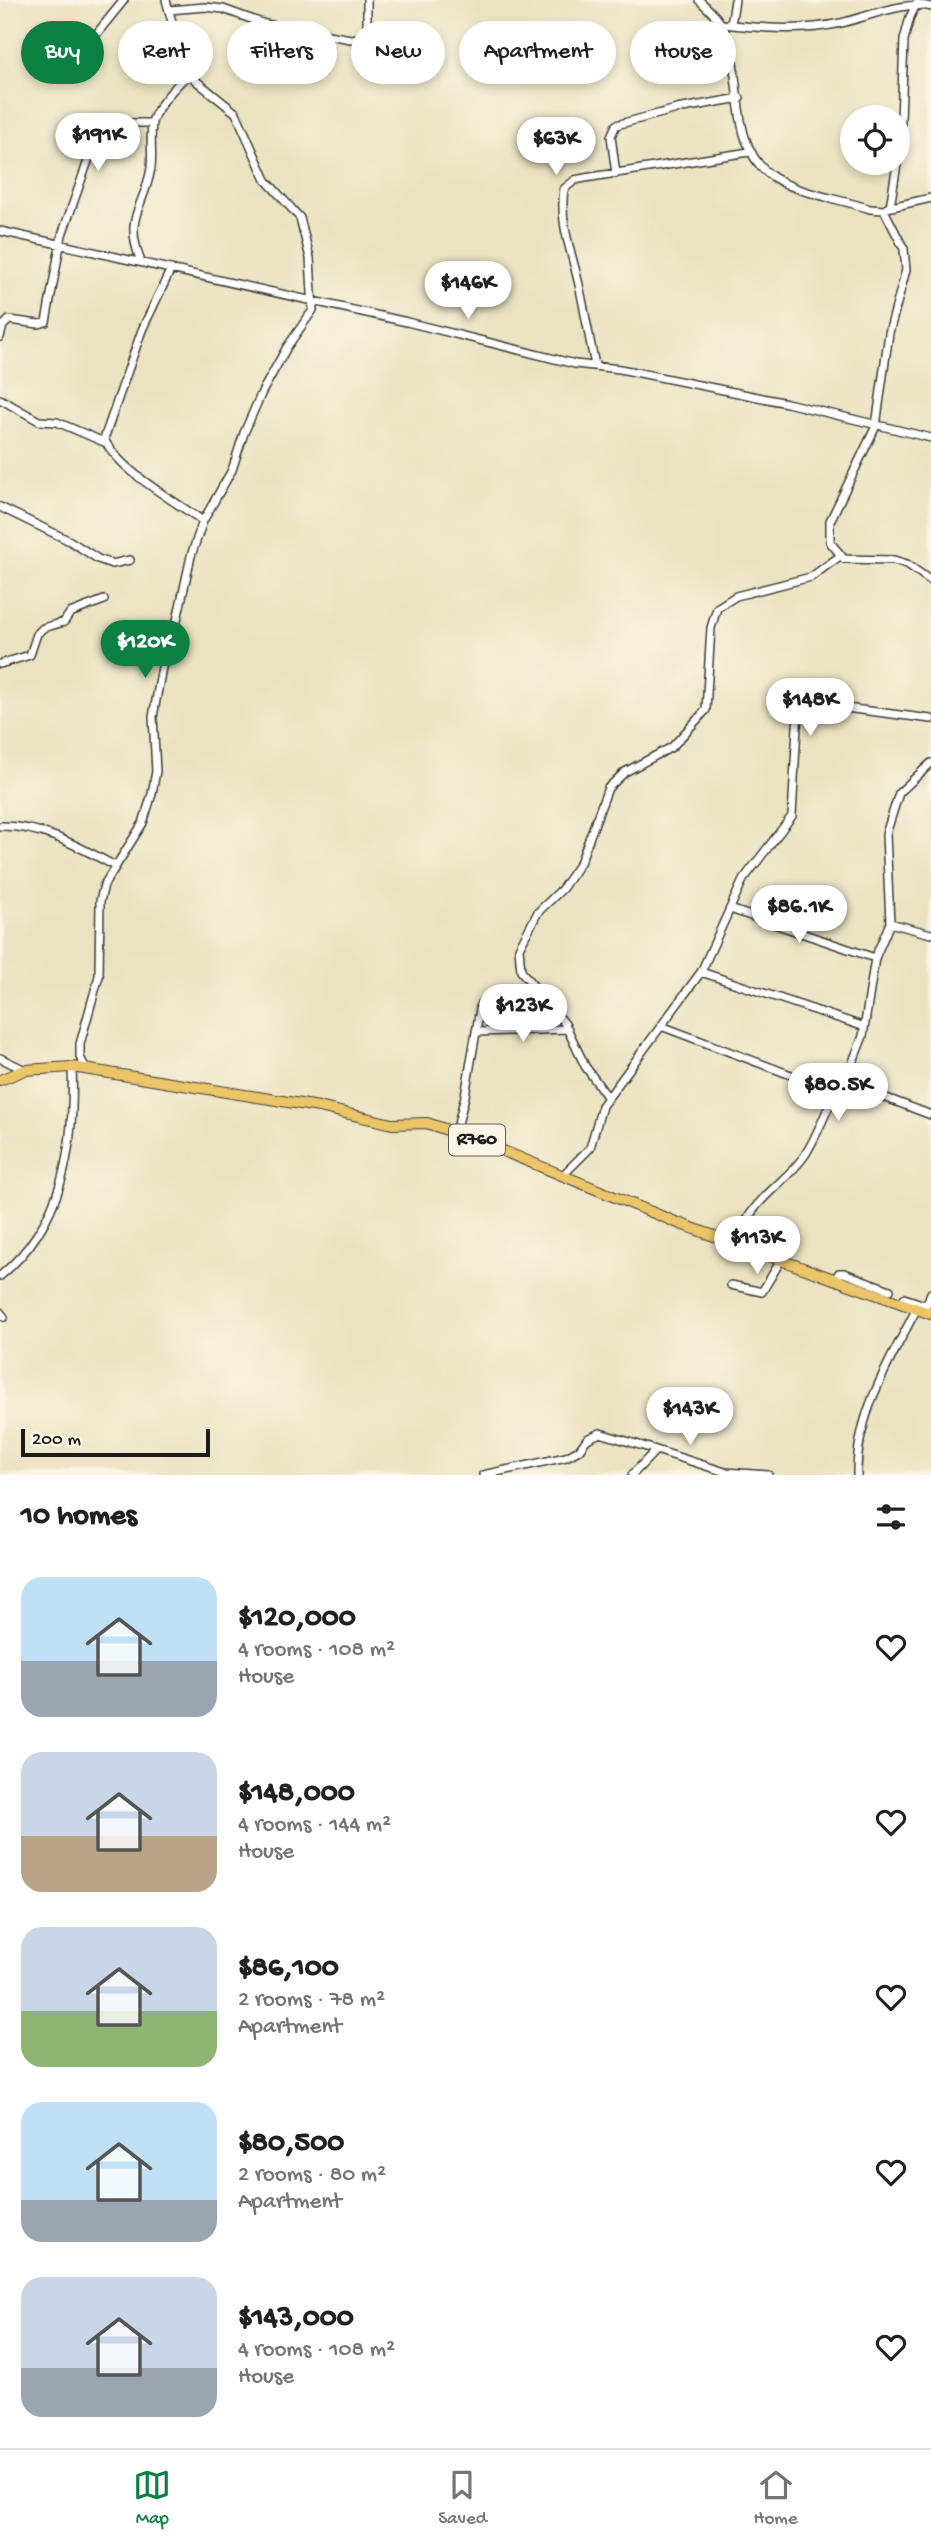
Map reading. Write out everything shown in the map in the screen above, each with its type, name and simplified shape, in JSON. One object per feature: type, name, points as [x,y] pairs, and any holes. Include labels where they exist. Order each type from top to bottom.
[{"type":"main road","name":"R760","points":[[0,1080],[25,1070],[72,1067],[319,1107],[392,1124],[427,1123],[456,1132],[748,1248],[924,1310]]},
{"type":"street","points":[[104,25],[124,0]]},
{"type":"street","points":[[166,0],[173,21]]},
{"type":"street","points":[[169,10],[205,7],[223,9],[265,24],[351,39],[358,38],[367,30],[367,0]]},
{"type":"street","points":[[699,0],[718,21]]},
{"type":"street","points":[[732,21],[735,0]]},
{"type":"street","points":[[917,3],[904,40],[900,146],[887,209],[907,262],[889,333],[876,426],[830,521],[830,542],[840,556],[847,560],[894,560],[931,581]]},
{"type":"street","points":[[736,26],[770,30],[803,28],[841,23],[917,3],[931,7]]},
{"type":"street","points":[[736,82],[744,137],[749,152],[770,175],[870,209],[887,209],[931,198]]},
{"type":"street","points":[[141,262],[133,241],[135,212],[151,167],[152,123],[159,109],[180,84]]},
{"type":"street","points":[[86,1069],[80,1057],[80,1044],[99,976],[100,901],[104,886],[115,866],[143,823],[156,780],[153,727],[159,682],[172,643],[191,556],[203,521],[225,486],[262,392],[287,347],[311,316],[314,301],[307,236],[300,218],[266,180],[236,113],[206,92],[200,84]]},
{"type":"street","points":[[616,174],[611,136],[616,125],[677,109],[740,98]]},
{"type":"street","points":[[0,337],[9,320],[46,322],[62,235],[86,166],[102,139],[125,121],[152,123]]},
{"type":"street","points":[[594,365],[582,298],[565,235],[562,203],[565,189],[575,180],[749,152]]},
{"type":"street","points":[[0,231],[314,301],[575,364],[594,365],[787,403],[931,438]]},
{"type":"street","points":[[104,442],[142,330],[171,268]]},
{"type":"street","points":[[0,400],[39,421],[57,422],[104,442],[162,494],[203,521]]},
{"type":"street","points":[[0,507],[70,541],[97,559],[112,564],[130,560]]},
{"type":"street","points":[[608,1098],[585,1066],[568,1029],[521,971],[519,947],[538,912],[562,889],[580,863],[608,788],[625,772],[672,747],[706,710],[711,628],[717,608],[736,596],[811,577],[840,556]]},
{"type":"street","points":[[0,664],[30,655],[37,634],[43,628],[64,622],[70,614],[104,600]]},
{"type":"street","points":[[563,1175],[590,1148],[598,1114],[701,971],[743,880],[792,816],[798,709],[830,706],[931,719]]},
{"type":"street","points":[[748,1248],[740,1240],[749,1215],[806,1154],[838,1088],[847,1077],[862,1040],[862,1026],[875,958],[890,923],[886,834],[899,793],[931,763]]},
{"type":"street","points":[[0,826],[28,827],[68,842],[115,866]]},
{"type":"street","points":[[730,909],[875,958]]},
{"type":"street","points":[[890,923],[931,934]]},
{"type":"street","points":[[701,971],[862,1026]]},
{"type":"street","points":[[456,1132],[481,1003]]},
{"type":"street","points":[[661,1026],[791,1075],[838,1088]]},
{"type":"street","points":[[476,1032],[568,1029]]},
{"type":"street","points":[[0,1058],[25,1070]]},
{"type":"street","points":[[0,1276],[35,1238],[59,1195],[73,1121],[72,1067]]},
{"type":"street","points":[[847,1077],[850,1083],[867,1091],[931,1115]]},
{"type":"street","points":[[731,1285],[762,1292],[781,1260]]},
{"type":"street","points":[[834,1280],[839,1273],[844,1273],[890,1290]]},
{"type":"street","points":[[857,1475],[859,1434],[883,1372],[924,1310],[931,1293]]},
{"type":"street","points":[[904,1298],[924,1310]]},
{"type":"street","points":[[483,1475],[566,1457],[579,1450],[587,1439],[600,1433],[726,1472],[754,1471],[768,1475]]},
{"type":"street","points":[[632,1475],[656,1450]]}]
